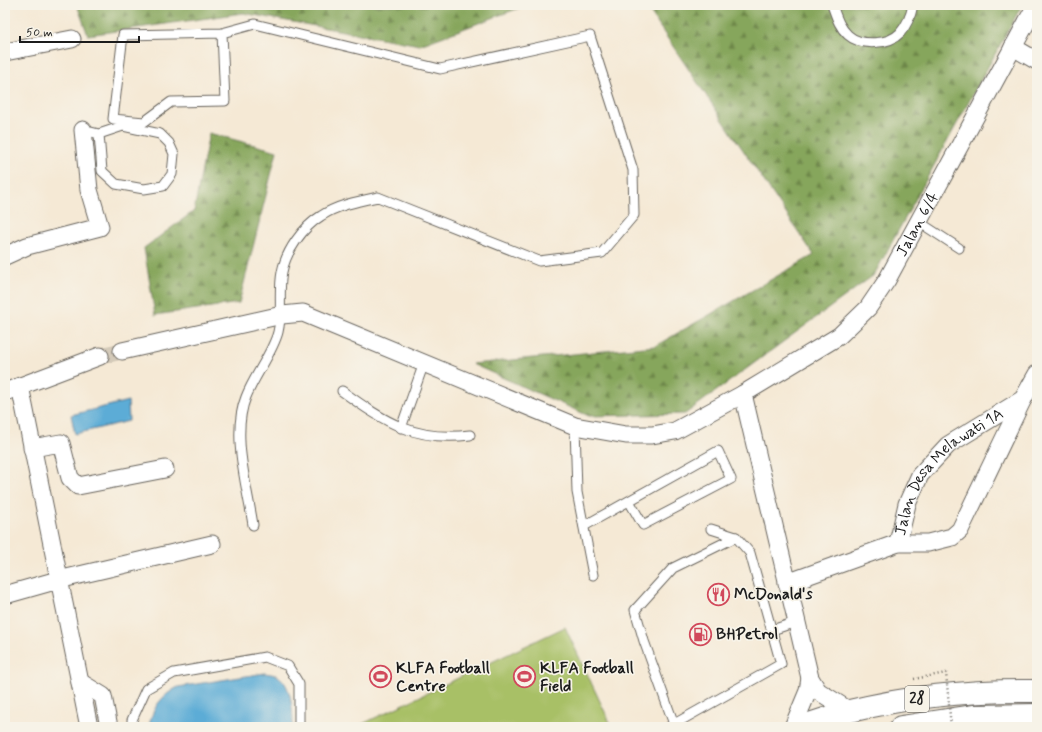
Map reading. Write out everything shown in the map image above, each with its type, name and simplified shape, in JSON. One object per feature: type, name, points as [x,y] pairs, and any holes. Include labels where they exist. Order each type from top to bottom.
[{"type":"highway","name":"28","points":[[800,727],[850,711],[960,693],[1037,691]]},
{"type":"highway","name":"28","points":[[901,727],[974,716],[1037,715]]},
{"type":"street","name":"Jalan 6/4","points":[[122,351],[282,314],[303,313],[575,426],[626,435],[652,435],[675,431],[743,394],[839,336],[868,308],[887,280],[1036,5]]},
{"type":"street","points":[[5,52],[72,39]]},
{"type":"street","points":[[1013,48],[1037,61]]},
{"type":"street","points":[[5,256],[27,246],[100,227],[89,190],[83,130]]},
{"type":"street","points":[[89,727],[32,448],[12,389],[100,356]]},
{"type":"street","name":"Jalan Desa Melawati 1A","points":[[787,583],[898,542],[908,504],[920,475],[948,445],[1023,399],[1037,374]]},
{"type":"street","points":[[743,394],[810,678],[818,691],[850,711]]},
{"type":"street","points":[[898,542],[928,543],[952,537],[960,530],[1023,399]]},
{"type":"street","points":[[32,448],[61,442],[70,478],[78,486],[165,469]]},
{"type":"street","points":[[5,595],[58,580],[212,544]]},
{"type":"street","points":[[793,727],[808,691],[810,678]]},
{"type":"street","points":[[80,682],[103,696],[109,727]]},
{"type":"lane","points":[[832,5],[837,21],[848,36],[864,44],[882,42],[899,34],[908,20],[913,5]]},
{"type":"lane","points":[[222,33],[225,101],[171,102],[144,122],[113,119],[123,35],[222,33],[256,24],[440,69],[590,36],[633,170],[634,215],[602,253],[539,261],[378,197],[352,202],[321,216],[302,233],[288,254],[282,272],[282,314],[278,334],[246,396],[240,414],[239,433],[253,525]]},
{"type":"lane","points":[[83,130],[99,134],[123,126],[160,134],[169,143],[174,154],[172,174],[163,186],[144,189],[116,184],[102,171],[99,134]]},
{"type":"lane","points":[[918,222],[959,248]]},
{"type":"lane","points":[[401,428],[424,363]]},
{"type":"lane","points":[[342,391],[369,411],[401,428],[421,435],[442,437],[470,435]]},
{"type":"lane","points":[[575,426],[577,492],[593,575]]},
{"type":"lane","points":[[584,526],[718,450],[731,479],[643,525],[629,501]]},
{"type":"lane","points":[[711,528],[736,536],[750,553],[781,664],[672,726],[635,610],[673,568],[736,536]]},
{"type":"lane","points":[[772,630],[796,622]]},
{"type":"lane","points":[[133,727],[132,720],[146,689],[174,673],[265,657],[288,666],[299,684],[299,727]]},
{"type":"path","points":[[914,678],[946,673],[951,727]]},
{"type":"green space","points":[[77,5],[527,5],[420,45],[243,13],[88,35]]},
{"type":"green space","points":[[645,5],[1022,5],[874,275],[685,414],[589,416],[472,364],[655,346],[814,255]]},
{"type":"green space","points":[[209,133],[277,151],[239,303],[155,315],[144,248],[194,211]]},
{"type":"green space","name":"KLFA Football Field","points":[[565,627],[612,727],[356,727]]},
{"type":"water","points":[[128,401],[129,421],[75,434],[71,415]]},
{"type":"water","points":[[265,673],[273,674],[283,680],[291,699],[293,727],[149,727],[152,714],[158,703],[167,694],[178,687]]},
{"type":"tunnel","points":[[100,356],[122,351]]},
{"type":"place","name":"McDonald's","points":[[718,594]]},
{"type":"place","name":"BHPetrol","points":[[700,634]]},
{"type":"place","name":"KLFA Football Centre","points":[[381,677]]},
{"type":"place","name":"KLFA Football Field","points":[[525,677]]}]
